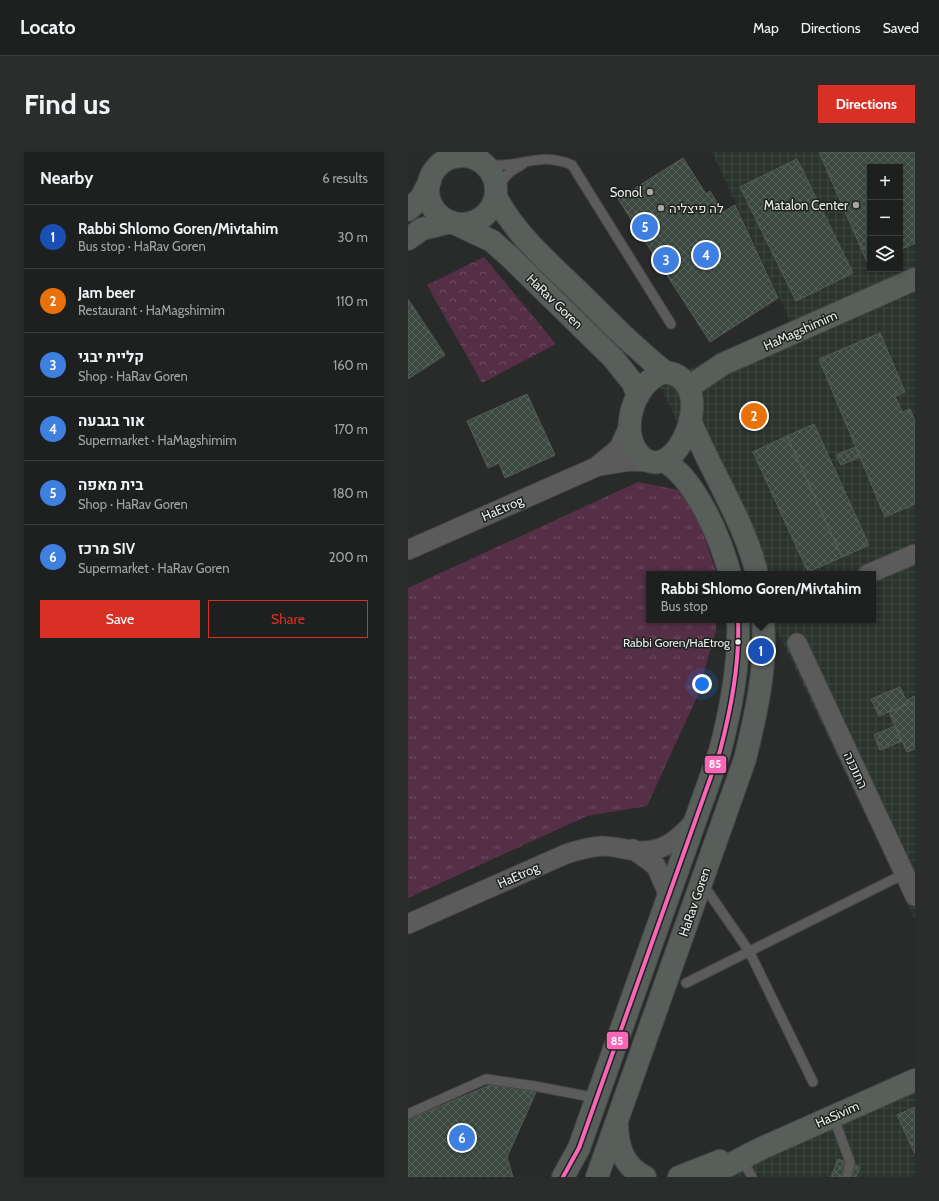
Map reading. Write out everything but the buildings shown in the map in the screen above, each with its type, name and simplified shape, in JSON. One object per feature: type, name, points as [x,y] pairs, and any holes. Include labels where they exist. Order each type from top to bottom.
[{"type":"street","points":[[408,210],[421,198],[435,171],[453,155],[479,157],[492,175],[496,192],[492,207],[485,216],[466,224],[453,223],[422,229],[408,239]]},
{"type":"street","points":[[430,181],[428,191],[434,210],[441,217],[453,223]]},
{"type":"street","name":"HaRav Goren","points":[[496,192],[504,214],[526,240],[630,342],[665,372]]},
{"type":"street","name":"HaRav Goren","points":[[453,223],[492,241],[510,257],[613,358],[633,383],[638,396]]},
{"type":"street","name":"HaMagshimim","points":[[688,387],[723,364],[915,279]]},
{"type":"street","points":[[658,462],[672,457],[678,448],[690,420],[692,400],[688,387],[679,376],[665,372],[651,378],[645,384],[638,396],[629,422],[629,437],[634,448],[642,457],[658,462],[684,477],[692,487],[717,538],[729,571]]},
{"type":"street","points":[[690,420],[703,452],[749,545],[756,571]]},
{"type":"street","name":"HaEtrog","points":[[596,467],[619,448],[629,426]]},
{"type":"street","name":"HaEtrog","points":[[408,550],[596,467],[630,461],[658,462]]},
{"type":"street","points":[[875,571],[915,554]]},
{"type":"street","name":"HaRav Goren","points":[[563,1177],[579,1148],[720,751],[734,693],[738,623]]},
{"type":"street","name":"HaRav Goren","points":[[597,1177],[744,759],[752,732],[759,697],[764,623]]},
{"type":"street","name":"התוכנה","points":[[797,643],[915,896]]},
{"type":"street","name":"HaEtrog","points":[[408,924],[566,854],[586,848],[603,846],[645,851],[660,848],[678,840],[695,821]]},
{"type":"street","points":[[633,849],[656,866],[669,896]]},
{"type":"street","name":"HaSivim","points":[[706,1177],[748,1160],[832,1116],[915,1080]]},
{"type":"street","points":[[617,1119],[617,1137],[623,1156],[638,1174],[645,1177]]},
{"type":"street","name":"HaSivim","points":[[679,1177],[748,1160]]},
{"type":"lane","points":[[479,157],[498,165],[546,158],[559,159],[572,165],[671,324]]},
{"type":"lane","points":[[496,192],[510,172],[529,161]]},
{"type":"lane","points":[[686,983],[904,874]]},
{"type":"lane","points":[[701,882],[749,951],[813,1082]]},
{"type":"lane","points":[[408,1114],[486,1079],[597,1098]]},
{"type":"lane","points":[[832,1116],[850,1162],[847,1177]]},
{"type":"shaded area","points":[[712,152],[915,152],[915,920],[773,623],[876,623],[876,571],[749,571],[658,382],[792,325]]},
{"type":"shaded area","points":[[915,1068],[915,1177],[681,1177]]},
{"type":"green space","points":[[484,257],[556,344],[482,383],[427,285]]},
{"type":"green space","points":[[638,482],[689,492],[716,571],[646,571],[646,623],[716,623],[716,630],[697,697],[647,806],[587,816],[408,898],[408,588]]},
{"type":"transit line","name":"85","points":[[563,1177],[579,1148],[720,751],[734,686],[738,653],[738,623]]},
{"type":"place","name":"Sonol","points":[[650,192]]},
{"type":"place","name":"Matalon Center","points":[[856,205]]},
{"type":"place","name":"לה פיצליה","points":[[661,208]]},
{"type":"place","name":"בית מאפה","points":[[645,227]]},
{"type":"place","name":"אור בגבעה","points":[[706,255]]},
{"type":"place","name":"קליית יבגי","points":[[666,260]]},
{"type":"place","name":"Jam beer","points":[[754,416]]},
{"type":"place","name":"Rabbi Goren/HaEtrog","points":[[738,642]]},
{"type":"place","name":"Rabbi Shlomo Goren/Mivtahim","points":[[761,651]]},
{"type":"place","name":"מרכז SIV","points":[[462,1138]]}]
